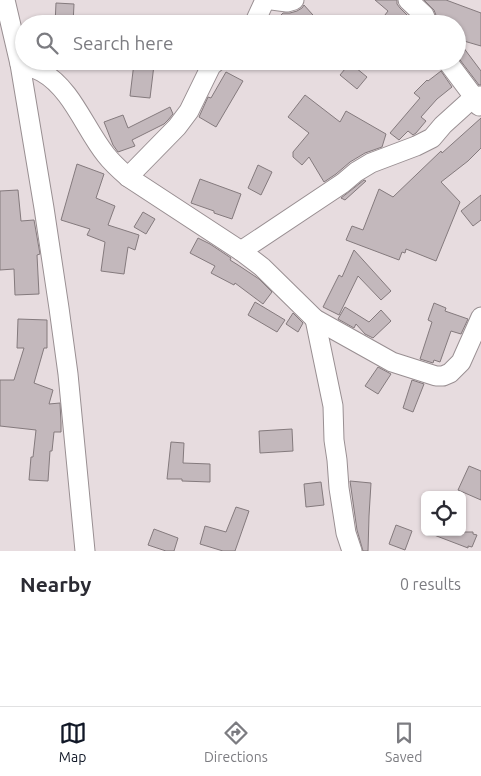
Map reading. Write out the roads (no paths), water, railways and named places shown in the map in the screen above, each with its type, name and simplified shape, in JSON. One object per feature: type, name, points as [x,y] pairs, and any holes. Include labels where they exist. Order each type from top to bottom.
[{"type":"street","points":[[5,0],[15,43]]},
{"type":"street","points":[[258,15],[266,0]]},
{"type":"street","points":[[272,0],[287,2],[294,0]]},
{"type":"street","points":[[408,0],[424,15]]},
{"type":"street","points":[[21,70],[67,364],[85,551]]},
{"type":"street","points":[[37,70],[49,76],[60,88],[73,104],[105,154],[128,177],[241,251],[262,267],[315,319],[392,362],[436,376],[450,374],[461,362],[481,316]]},
{"type":"street","points":[[128,177],[177,127],[188,111],[209,70]]},
{"type":"street","points":[[241,251],[371,163],[432,138],[443,125],[479,101],[454,70]]},
{"type":"street","points":[[315,319],[333,406],[339,488],[346,534],[352,551]]}]
